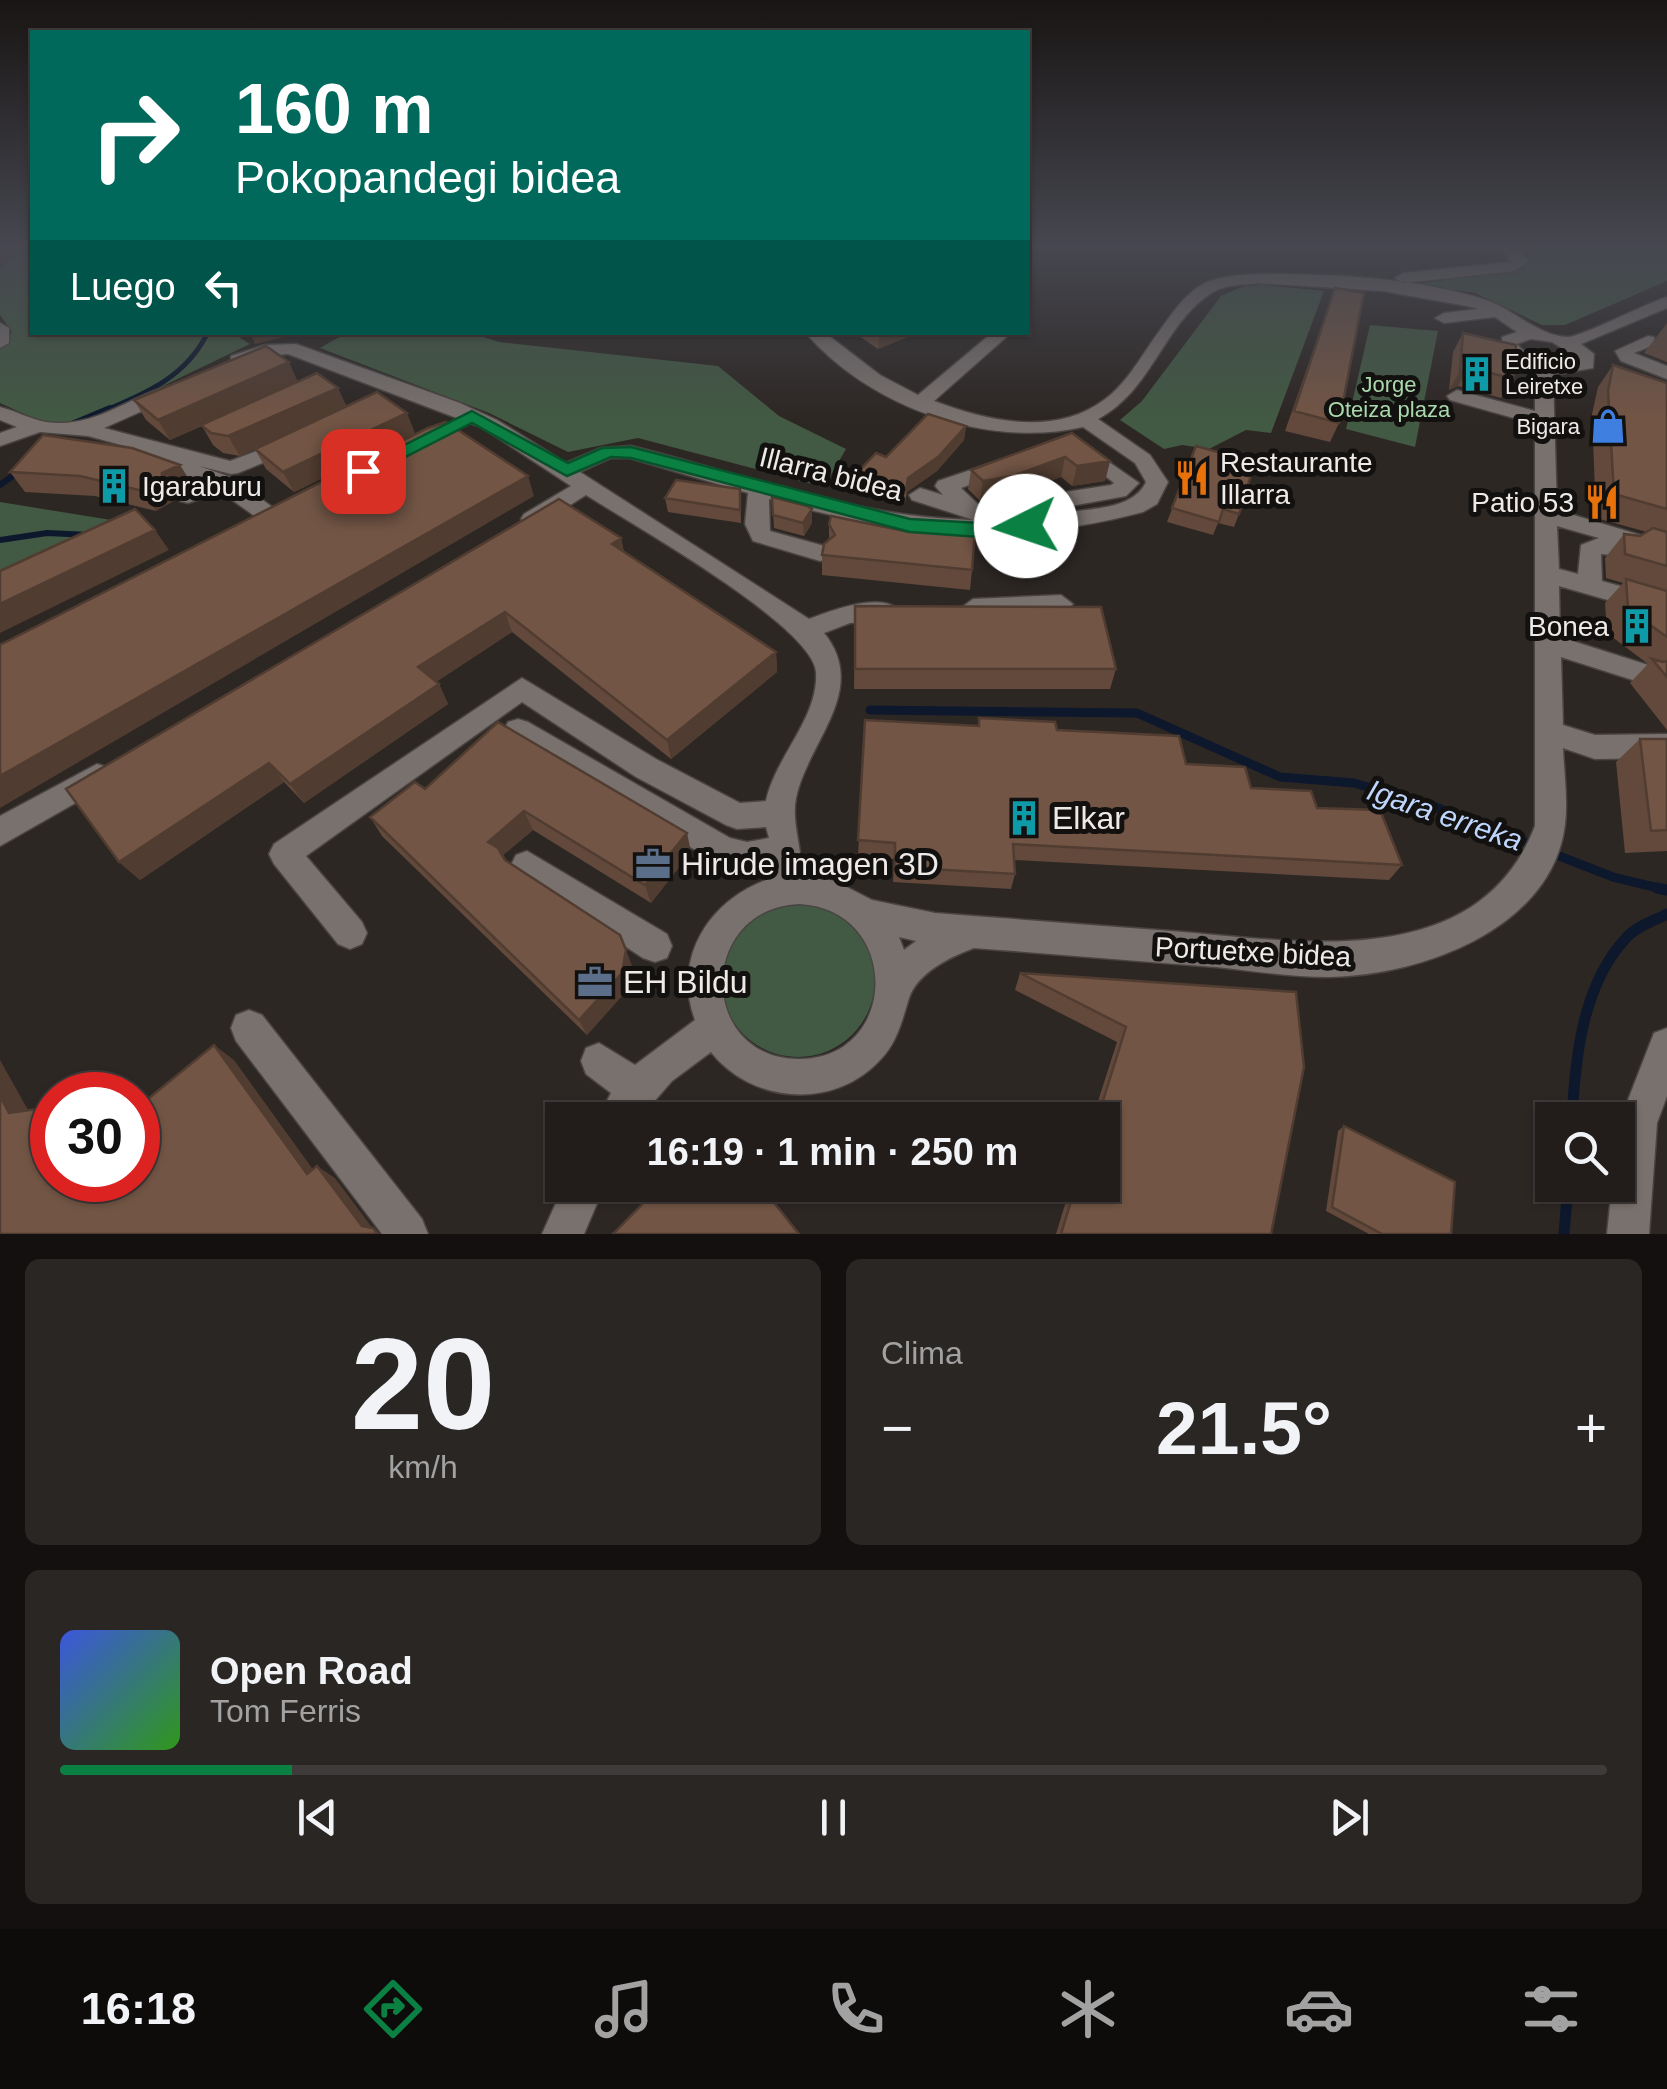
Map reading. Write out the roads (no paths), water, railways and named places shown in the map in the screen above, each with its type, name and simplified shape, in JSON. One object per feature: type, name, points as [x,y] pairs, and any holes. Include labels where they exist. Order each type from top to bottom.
[{"type":"street","points":[[817,335],[866,376],[920,402],[998,426],[1034,428],[1085,419],[1114,402],[1193,304]]},
{"type":"street","points":[[1476,304],[1499,311],[1530,334]]},
{"type":"street","points":[[1570,343],[1663,304]]},
{"type":"street","points":[[1444,318],[1499,311]]},
{"type":"street","points":[[0,328],[0,343]]},
{"type":"street","points":[[1604,370],[1570,343],[1530,334],[1512,337],[1508,346],[1520,358],[1544,367],[1604,370],[1667,392]]},
{"type":"street","points":[[920,402],[1000,335]]},
{"type":"street","points":[[1648,340],[1624,351],[1627,358],[1667,373]]},
{"type":"street","points":[[214,370],[264,350],[290,348],[472,416],[577,478],[780,609],[806,630],[824,652],[830,673],[826,698],[788,776],[779,813],[786,849],[784,890]]},
{"type":"street","name":"Portuetxe bidea","points":[[868,915],[979,933],[1328,960],[1382,957],[1432,944],[1474,925],[1516,892],[1534,868],[1550,826],[1544,367]]},
{"type":"street","points":[[188,382],[86,429],[67,444],[189,467],[226,483],[271,517]]},
{"type":"street","points":[[374,405],[407,390]]},
{"type":"street","points":[[1457,396],[1544,420]]},
{"type":"street","points":[[0,413],[34,428]]},
{"type":"street","points":[[438,433],[472,416]]},
{"type":"street","name":"Illarra bidea","points":[[502,537],[608,452],[631,452],[796,498],[869,507],[910,525],[980,530],[1052,512],[1135,507],[1149,499],[1156,482],[1144,459],[1085,419]]},
{"type":"street","points":[[952,466],[961,470],[996,457],[998,426]]},
{"type":"street","points":[[0,440],[34,428],[86,429],[232,468],[308,436]]},
{"type":"street","points":[[172,451],[206,436]]},
{"type":"street","points":[[920,495],[974,512],[1052,512],[1118,491],[1128,483],[1070,440],[946,486],[974,512]]},
{"type":"street","points":[[188,496],[226,483]]},
{"type":"street","points":[[759,487],[756,524],[761,536],[820,553]]},
{"type":"street","points":[[796,498],[846,532],[908,540]]},
{"type":"street","points":[[1544,514],[1667,543]]},
{"type":"street","points":[[1574,522],[1597,533],[1667,552]]},
{"type":"street","points":[[1590,586],[1589,550],[1608,544],[1667,560]]},
{"type":"street","points":[[1544,573],[1667,608]]},
{"type":"street","points":[[944,610],[1060,604]]},
{"type":"street","points":[[806,630],[847,614],[905,612]]},
{"type":"street","points":[[1545,642],[1639,672]]},
{"type":"street","points":[[350,933],[285,854],[522,688],[646,768],[737,816],[779,813]]},
{"type":"street","points":[[518,730],[723,850],[747,856],[786,849]]},
{"type":"street","points":[[1547,732],[1595,746],[1667,746]]},
{"type":"street","points":[[0,832],[125,759]]},
{"type":"street","points":[[527,865],[655,946]]},
{"type":"street","points":[[784,890],[814,890],[843,898],[868,915],[884,936],[893,960],[895,986],[888,1015],[873,1042],[849,1063],[820,1075],[788,1078],[758,1070],[733,1053],[714,1029],[706,1004],[704,978],[710,952],[722,930],[739,912],[784,890]]},
{"type":"street","name":"Portuetxe bidea","points":[[895,986],[918,956],[943,942],[979,933]]},
{"type":"street","points":[[249,1028],[407,1234]]},
{"type":"street","points":[[627,1102],[636,1088],[678,1052],[714,1029]]},
{"type":"street","points":[[1628,1234],[1638,1124],[1667,1046]]},
{"type":"street","points":[[599,1061],[636,1088]]},
{"type":"street","points":[[563,1234],[577,1202]]},
{"type":"waterway","points":[[104,411],[150,390],[177,372],[206,335]]},
{"type":"waterway","points":[[72,424],[110,408]]},
{"type":"waterway","points":[[0,485],[17,473]]},
{"type":"waterway","name":"Igara erreka","points":[[0,540],[47,533],[90,535]]},
{"type":"waterway","name":"Igara erreka","points":[[870,710],[1137,713],[1280,777],[1354,783],[1433,806],[1531,845]]},
{"type":"waterway","name":"Igara erreka","points":[[1549,852],[1613,877],[1667,890],[1657,888]]},
{"type":"waterway","points":[[1574,1102],[1584,1023],[1600,977],[1631,933],[1667,914]]},
{"type":"waterway","points":[[1564,1234],[1567,1202]]},
{"type":"place","name":"Edificio Leiretxe","points":[[1477,374]]},
{"type":"place","name":"Bigara","points":[[1608,426]]},
{"type":"place","name":"Restaurante Illarra","points":[[1192,478]]},
{"type":"place","name":"Igaraburu","points":[[114,486]]},
{"type":"place","name":"Patio 53","points":[[1602,502]]},
{"type":"place","name":"Bonea","points":[[1637,626]]},
{"type":"place","name":"Elkar","points":[[1024,818]]},
{"type":"place","name":"Hirude imagen 3D","points":[[653,864]]},
{"type":"place","name":"EH Bildu","points":[[595,982]]},
{"type":"park label","name":"Jorge Oteiza plaza","points":[[1389,396]]}]
